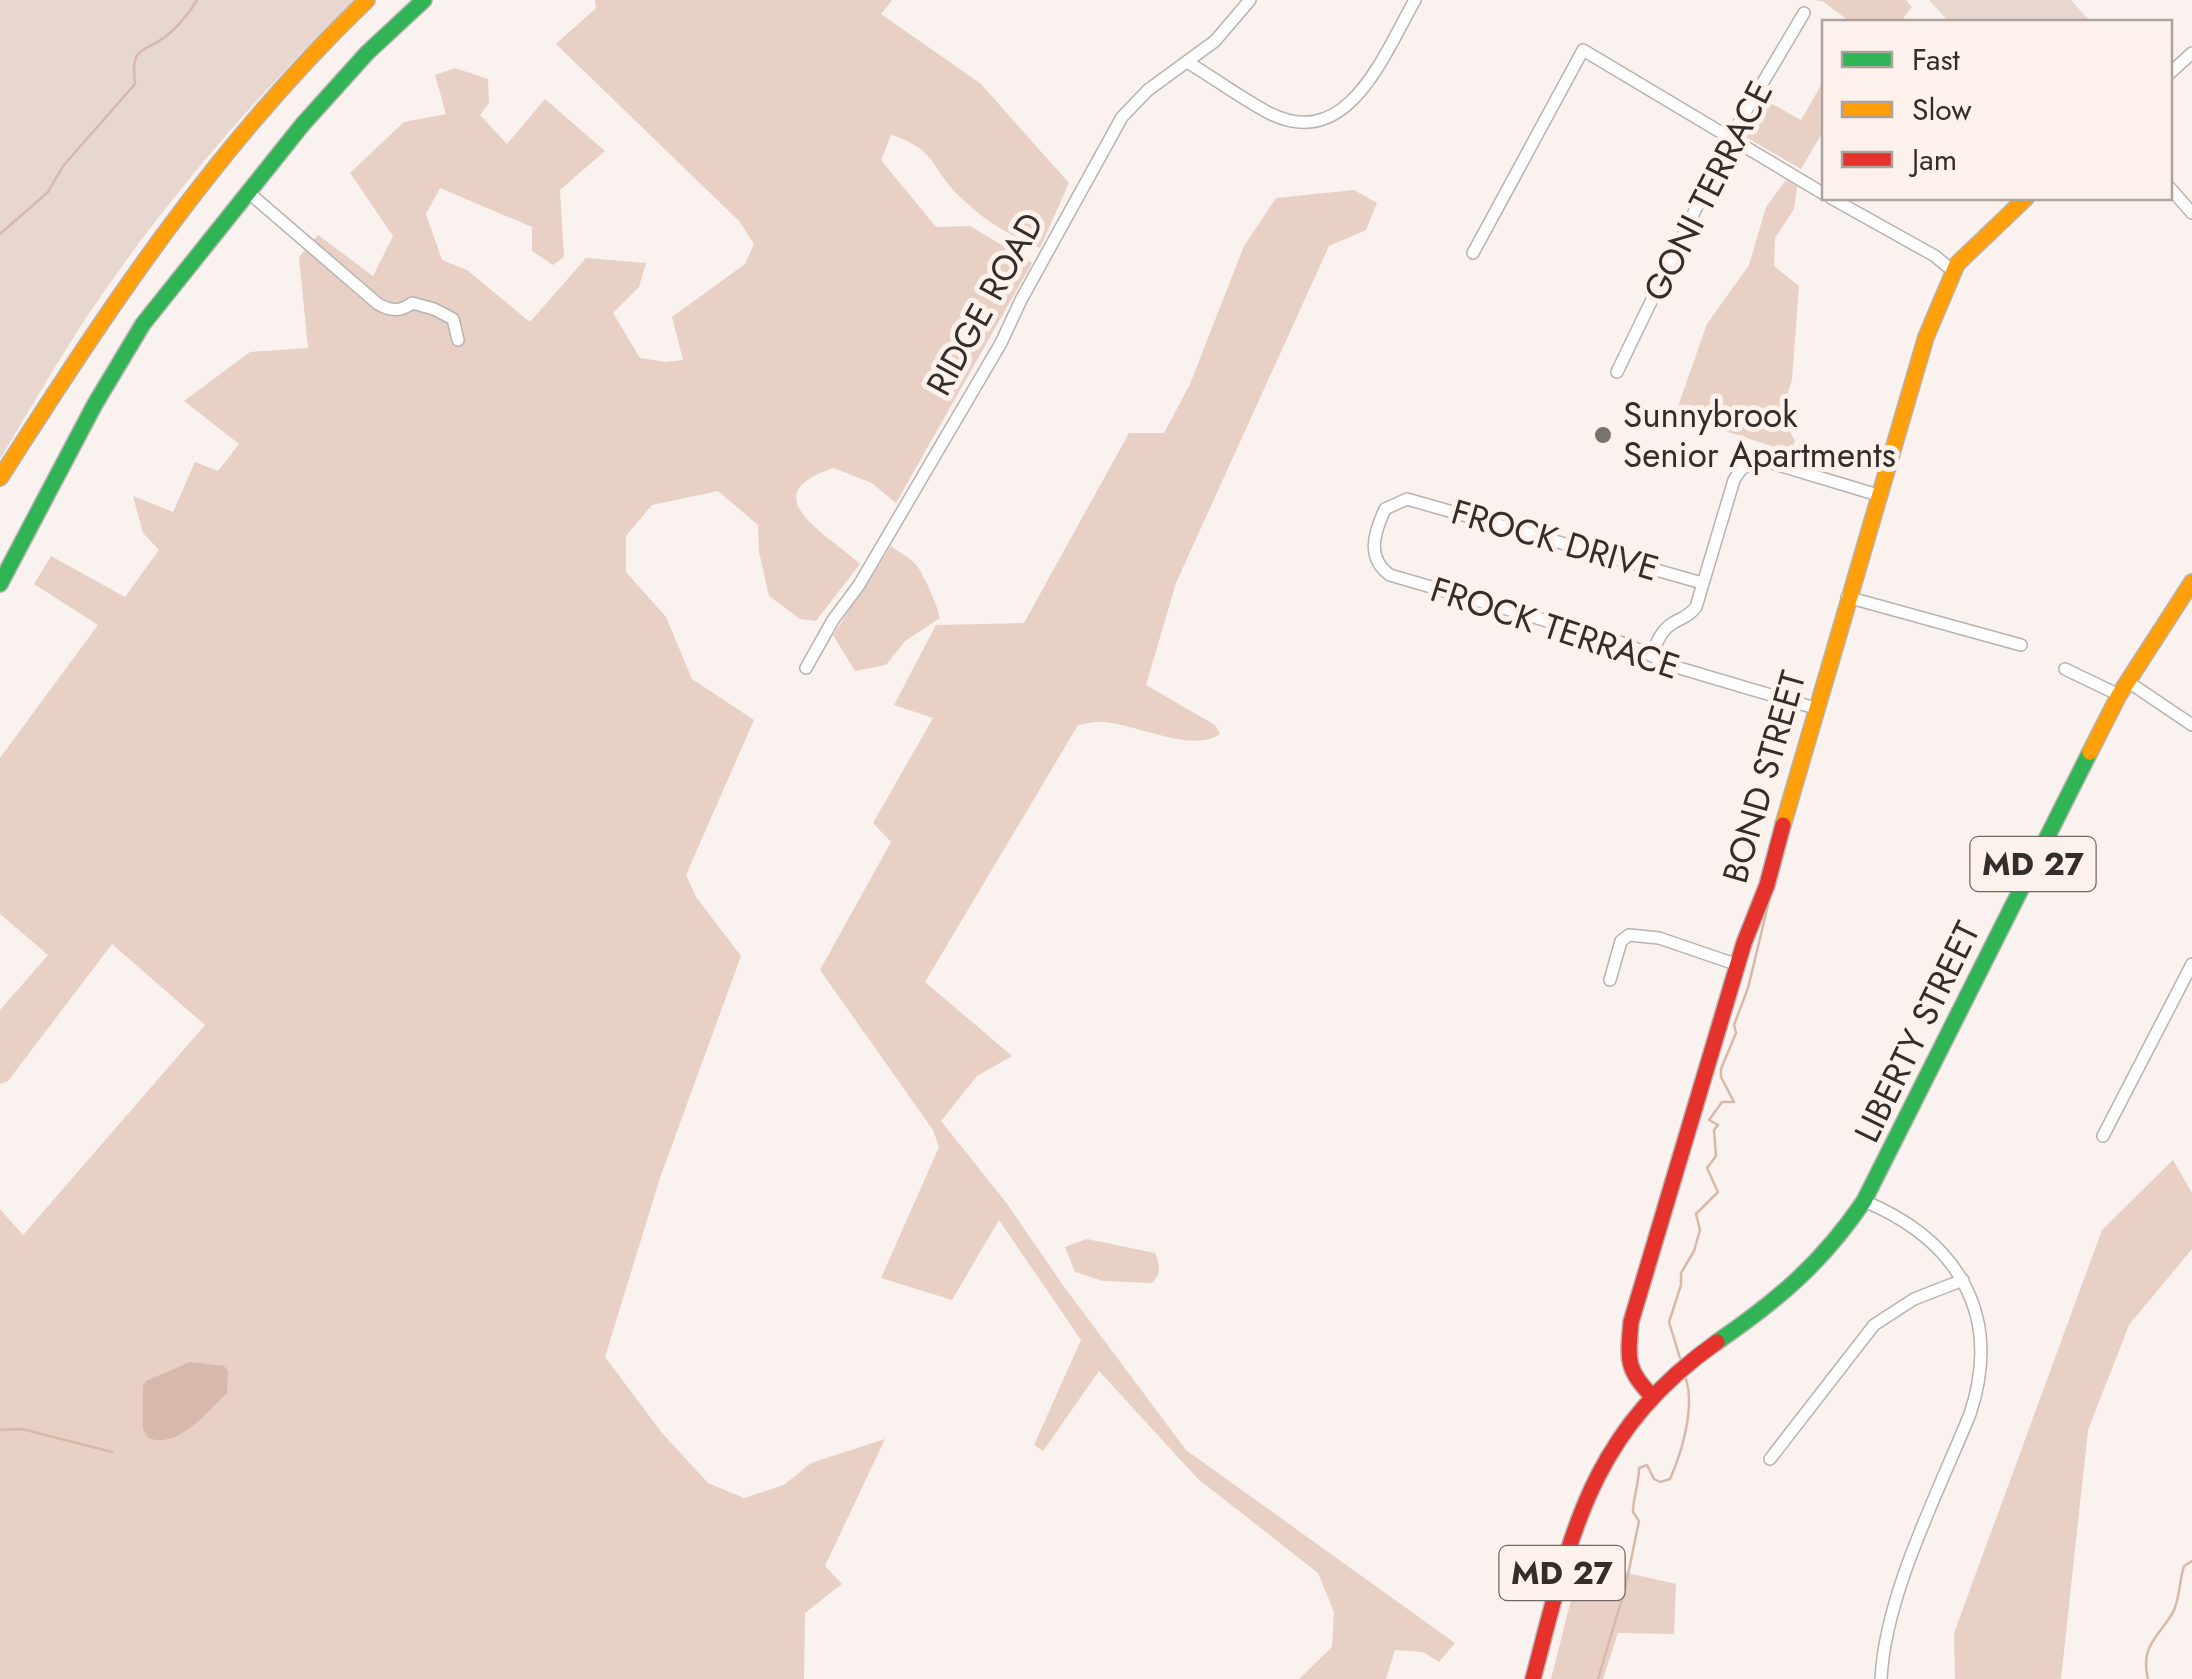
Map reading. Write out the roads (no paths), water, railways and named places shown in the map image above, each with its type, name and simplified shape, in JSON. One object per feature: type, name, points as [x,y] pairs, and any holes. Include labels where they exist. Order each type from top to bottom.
[{"type":"main road","points":[[0,478],[147,253],[250,124],[367,0]]},
{"type":"main road","points":[[0,584],[95,404],[144,324],[351,70],[418,5]]},
{"type":"main road","name":"BOND STREET","points":[[1652,1396],[1636,1380],[1628,1362],[1631,1322],[1738,965],[1767,885],[1847,597],[1926,337],[1953,270],[1976,243],[2024,200]]},
{"type":"main road","name":"LIBERTY STREET","points":[[1652,1396],[1707,1348],[1782,1296],[1827,1251],[1864,1201],[2123,688],[2192,582]]},
{"type":"main road","name":"MD 27","points":[[1534,1679],[1582,1505],[1610,1451],[1652,1396]]},
{"type":"street","name":"RIDGE ROAD","points":[[806,668],[1001,343],[1122,117],[1148,90],[1189,63],[1228,29],[1250,0]]},
{"type":"street","points":[[1189,63],[1280,118],[1304,122],[1331,118],[1354,100],[1368,81],[1415,0]]},
{"type":"street","name":"GONI TERRACE","points":[[1618,372],[1730,138],[1804,13]]},
{"type":"street","points":[[1473,253],[1583,50],[1822,193]]},
{"type":"street","points":[[2172,71],[2192,54]]},
{"type":"street","points":[[2172,190],[2192,213]]},
{"type":"street","points":[[248,192],[378,304],[392,310],[412,303],[434,309],[456,324],[458,340]]},
{"type":"street","points":[[1835,200],[1953,270]]},
{"type":"street","points":[[1651,654],[1667,627],[1694,611],[1734,480],[1750,463],[1765,462],[1878,496]]},
{"type":"street","name":"FROCK DRIVE","points":[[1407,499],[1702,583]]},
{"type":"street","name":"FROCK TERRACE","points":[[1407,499],[1389,506],[1377,531],[1374,554],[1385,572],[1815,708]]},
{"type":"street","points":[[1847,597],[2021,645]]},
{"type":"street","points":[[2065,669],[2123,688],[2192,725]]},
{"type":"street","points":[[1610,980],[1622,941],[1629,935],[1659,938],[1738,965]]},
{"type":"street","points":[[2103,1136],[2192,964]]},
{"type":"street","points":[[1864,1201],[1901,1218],[1944,1254],[1970,1292],[1980,1336],[1977,1392],[1895,1602],[1881,1679]]},
{"type":"street","points":[[1770,1458],[1874,1325],[1914,1299],[1963,1280]]},
{"type":"waterway","points":[[0,234],[48,192],[63,166],[135,84],[134,64],[139,53],[170,33],[197,0]]},
{"type":"waterway","points":[[1788,835],[1806,770]]},
{"type":"waterway","points":[[1680,1358],[1669,1322],[1681,1273],[1700,1230],[1696,1214],[1718,1192],[1707,1168],[1716,1156],[1714,1130],[1718,1125],[1709,1120],[1722,1102],[1734,1102],[1721,1069],[1736,1033],[1734,1025],[1748,988],[1770,897]]},
{"type":"waterway","points":[[1598,1679],[1625,1589],[1639,1521],[1633,1512],[1639,1468],[1647,1465],[1660,1482],[1670,1479],[1688,1416],[1686,1379]]},
{"type":"waterway","points":[[0,1430],[22,1429],[112,1452]]},
{"type":"waterway","points":[[2148,1679],[2148,1651],[2175,1609],[2184,1566],[2192,1561]]},
{"type":"place","name":"Sunnybrook Senior Apartments","points":[[1603,435]]}]
